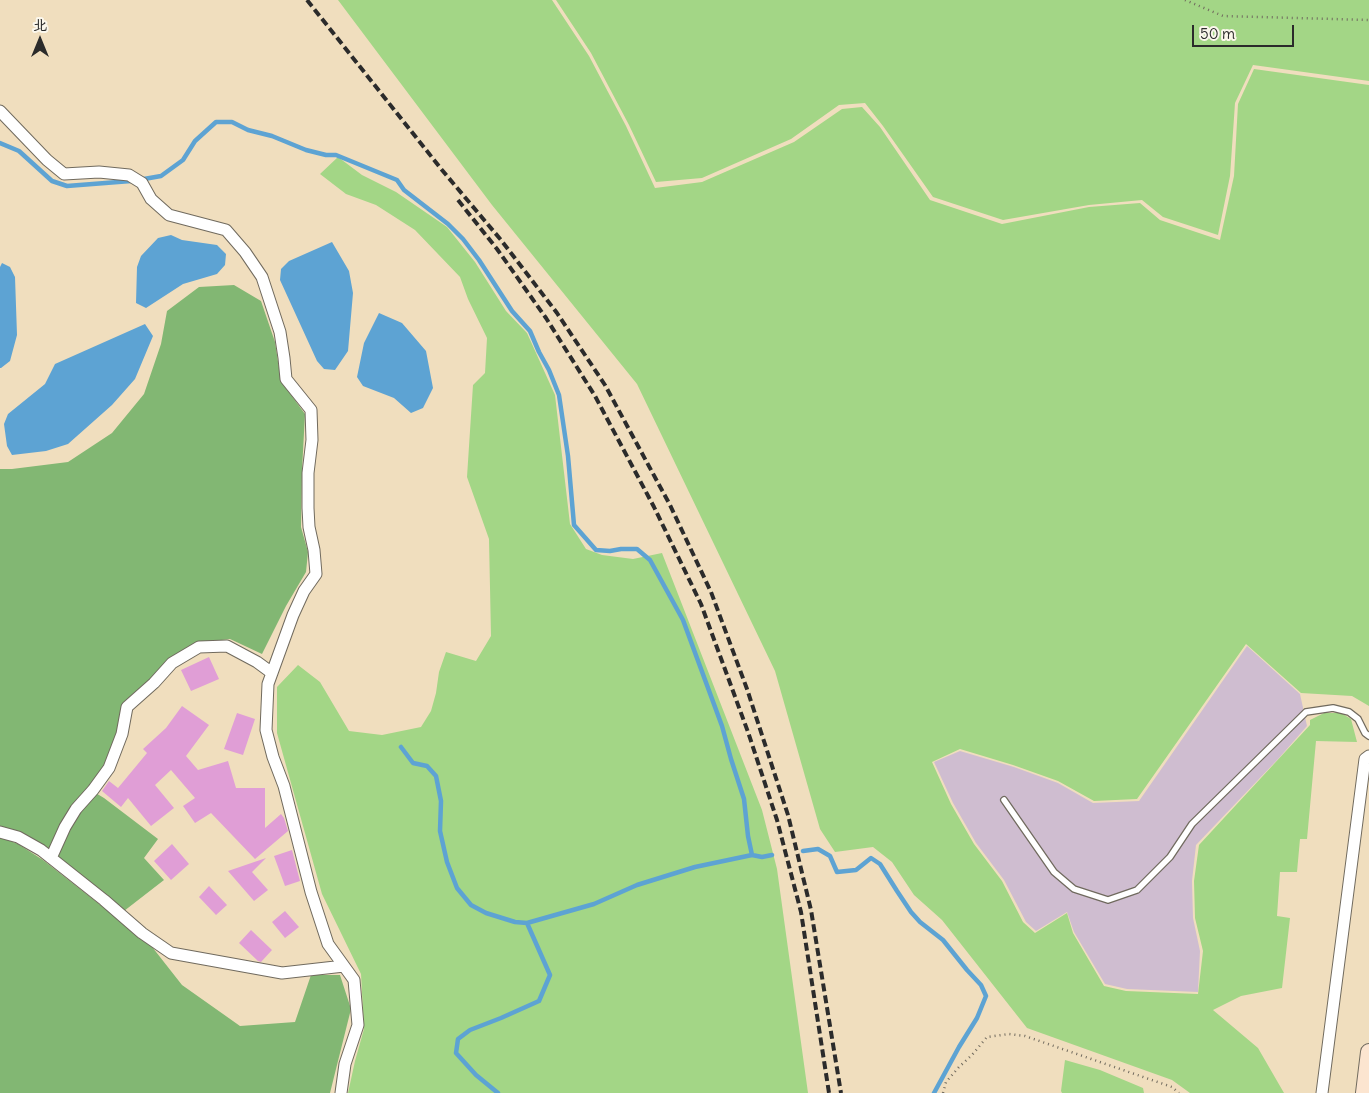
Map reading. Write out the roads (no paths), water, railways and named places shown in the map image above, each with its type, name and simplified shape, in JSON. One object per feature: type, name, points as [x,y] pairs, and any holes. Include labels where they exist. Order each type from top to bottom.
[{"type":"street","points":[[0,111],[47,160],[64,174],[99,172],[129,175],[142,183],[151,199],[169,215],[226,230],[245,252],[262,277],[280,332],[286,379],[311,410],[312,440],[308,473],[308,508],[316,574],[304,591],[293,615],[268,684],[266,730],[270,748],[284,786],[311,892],[328,944],[354,980],[358,1025],[345,1064],[340,1093]]},
{"type":"street","points":[[51,858],[76,809],[109,768],[122,734],[126,707],[154,684],[172,664],[199,647],[228,646],[272,672]]},
{"type":"street","points":[[1322,1093],[1365,759],[1369,756]]},
{"type":"street","points":[[0,832],[18,836],[51,858],[142,933],[171,953],[282,974],[344,966]]},
{"type":"street","points":[[1364,1093],[1369,1052]]},
{"type":"lane","points":[[1004,800],[1054,872],[1074,889],[1108,900],[1136,890],[1170,857],[1192,824],[1306,712],[1333,708],[1349,712],[1358,719],[1365,733],[1369,736]]},
{"type":"water","points":[[171,235],[182,240],[217,245],[226,254],[225,265],[217,274],[183,284],[146,308],[136,303],[137,267],[141,256],[158,238]]},
{"type":"water","points":[[332,242],[349,271],[353,293],[348,351],[335,370],[324,369],[317,361],[280,280],[281,269],[289,261]]},
{"type":"water","points":[[2,263],[10,267],[15,277],[17,335],[10,361],[0,368],[0,267]]},
{"type":"water","points":[[379,313],[402,323],[426,351],[433,388],[423,408],[411,413],[394,398],[363,386],[357,377],[364,343]]},
{"type":"water","points":[[145,324],[153,336],[135,379],[112,405],[68,444],[46,451],[12,455],[7,446],[4,424],[8,414],[45,384],[55,364]]},
{"type":"waterway","points":[[144,179],[161,176],[183,160],[195,141],[216,122],[232,122],[248,130],[272,136],[306,150],[326,155],[336,155],[397,180],[404,190],[448,224],[463,239],[512,311],[530,331],[559,395],[568,456],[574,525],[596,550],[637,549],[650,560],[683,620],[722,726],[744,799],[752,855],[762,857],[772,855]]},
{"type":"waterway","points":[[0,143],[19,151],[52,181],[67,186],[131,181]]},
{"type":"waterway","points":[[401,747],[413,763],[427,766],[436,776],[441,801],[440,831],[447,862],[457,888],[471,905],[486,913],[515,922],[527,923],[550,975],[539,1001],[470,1030],[458,1039],[456,1053],[476,1075],[498,1093]]},
{"type":"waterway","points":[[803,851],[818,849],[830,856],[837,872],[856,870],[871,858],[880,864],[911,912],[920,922],[943,940],[981,985],[986,996],[977,1018],[934,1093]]},
{"type":"waterway","points":[[527,923],[594,904],[637,885],[695,867],[752,855]]},
{"type":"railway","points":[[307,0],[442,170],[501,240],[557,313],[605,385],[670,505],[711,592],[747,689],[788,815],[811,910],[841,1093]]},
{"type":"railway","points":[[458,200],[497,249],[546,318],[595,396],[654,507],[701,604],[748,732],[777,820],[801,912],[829,1093]]}]
